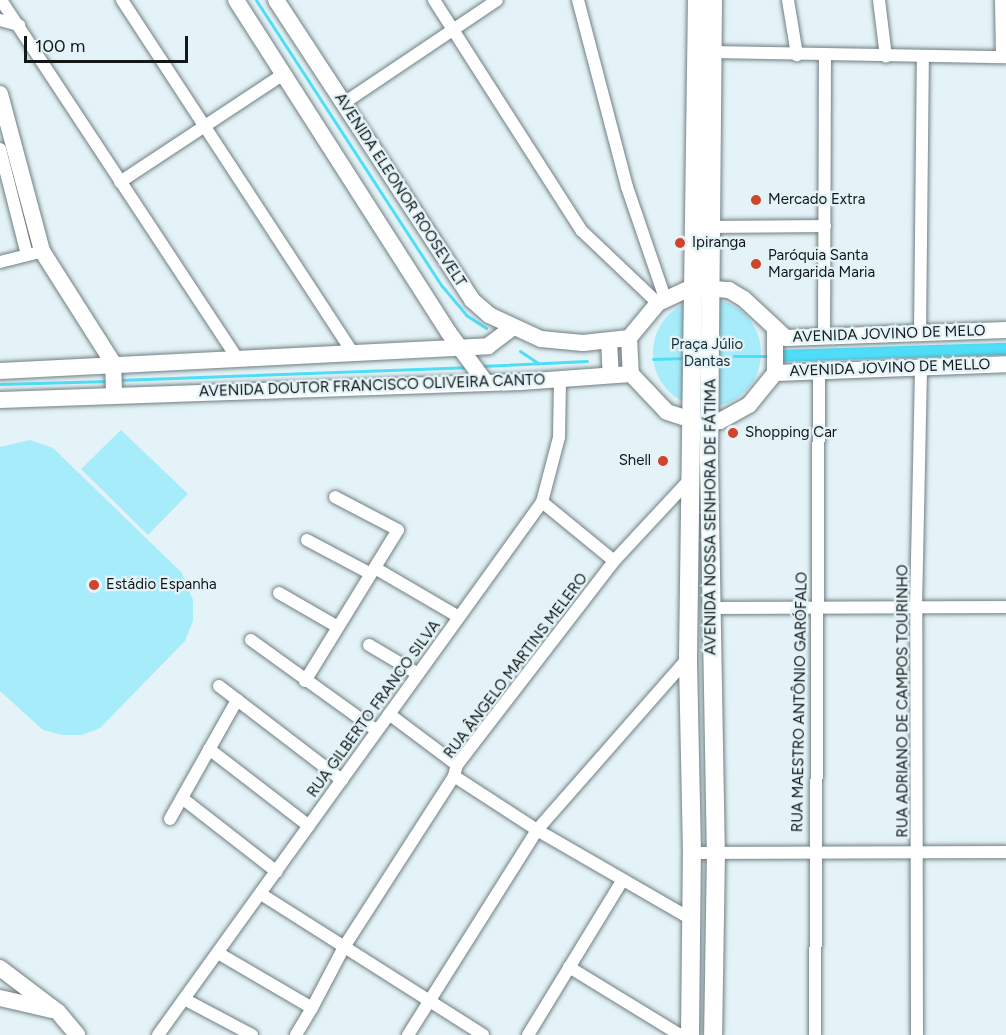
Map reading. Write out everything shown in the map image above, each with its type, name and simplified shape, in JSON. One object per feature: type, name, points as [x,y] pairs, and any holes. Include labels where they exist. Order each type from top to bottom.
[{"type":"main road","name":"AVENIDA NOSSA SENHORA DE FÁTIMA","points":[[697,0],[702,287],[701,423],[713,608],[716,851],[713,1035]]},
{"type":"main road","name":"AVENIDA NOSSA SENHORA DE FÁTIMA","points":[[702,287],[710,227],[713,0]]},
{"type":"main road","name":"AVENIDA NOSSA SENHORA DE FÁTIMA","points":[[690,1035],[692,853],[688,658],[692,478],[701,423]]},
{"type":"street","points":[[2,0],[236,357]]},
{"type":"street","points":[[122,0],[352,352]]},
{"type":"street","points":[[236,0],[464,354],[484,381]]},
{"type":"street","name":"AVENIDA ELEONOR ROOSEVELT","points":[[276,0],[460,285],[489,315],[541,339],[564,343],[628,338]]},
{"type":"street","points":[[435,0],[582,231],[661,301]]},
{"type":"street","points":[[344,104],[497,0]]},
{"type":"street","points":[[578,0],[627,187],[661,301]]},
{"type":"street","points":[[788,0],[797,55]]},
{"type":"street","points":[[879,0],[886,57]]},
{"type":"street","points":[[712,52],[886,57],[1004,57],[1001,0]]},
{"type":"street","points":[[0,20],[19,25]]},
{"type":"street","points":[[824,337],[825,55]]},
{"type":"street","points":[[920,334],[923,57]]},
{"type":"street","points":[[120,182],[284,74]]},
{"type":"street","points":[[0,94],[35,253]]},
{"type":"street","points":[[0,149],[35,253],[114,381]]},
{"type":"street","points":[[710,227],[825,226]]},
{"type":"street","points":[[0,262],[35,253]]},
{"type":"street","points":[[702,287],[744,299],[775,338],[775,368],[749,405],[701,423],[667,412],[631,374],[628,338],[661,301],[702,287]]},
{"type":"street","points":[[0,399],[114,381],[236,357],[352,352],[464,354],[488,346],[513,327]]},
{"type":"street","name":"AVENIDA JOVINO DE MELO","points":[[775,338],[1006,330]]},
{"type":"street","points":[[609,341],[612,375]]},
{"type":"street","name":"AVENIDA JOVINO DE MELLO","points":[[775,368],[1006,364]]},
{"type":"street","name":"RUA ADRIANO DE CAMPOS TOURINHO","points":[[917,1035],[916,608],[921,366]]},
{"type":"street","name":"RUA MAESTRO ANTÔNIO GARÓFALO","points":[[815,1035],[814,852],[819,369]]},
{"type":"street","points":[[0,371],[114,381]]},
{"type":"street","name":"AVENIDA DOUTOR FRANCISCO OLIVEIRA CANTO","points":[[114,381],[560,380],[631,374]]},
{"type":"street","name":"RUA GILBERTO FRANCO SILVA","points":[[158,1035],[542,502],[559,437],[560,380]]},
{"type":"street","name":"RUA ÂNGELO MARTINS MELERO","points":[[296,1035],[344,947],[456,770],[614,561],[692,478]]},
{"type":"street","points":[[305,681],[398,530],[335,496]]},
{"type":"street","points":[[542,502],[614,561]]},
{"type":"street","points":[[307,540],[373,571],[459,617]]},
{"type":"street","points":[[279,593],[339,627]]},
{"type":"street","points":[[713,608],[1006,607]]},
{"type":"street","points":[[251,640],[305,681],[377,730]]},
{"type":"street","points":[[369,645],[418,674]]},
{"type":"street","points":[[408,1035],[537,830],[688,658]]},
{"type":"street","points":[[219,686],[342,780]]},
{"type":"street","points":[[170,819],[237,700]]},
{"type":"street","points":[[389,714],[456,770],[537,830],[622,881],[692,919]]},
{"type":"street","points":[[209,749],[309,826]]},
{"type":"street","points":[[182,798],[276,872]]},
{"type":"street","points":[[692,853],[716,851],[1006,852]]},
{"type":"street","points":[[528,1035],[622,881]]},
{"type":"street","points":[[261,894],[483,1035]]},
{"type":"street","points":[[218,953],[312,1008]]},
{"type":"street","points":[[569,967],[680,1035]]},
{"type":"street","points":[[0,968],[38,1002],[58,1012],[77,1035]]},
{"type":"street","points":[[0,998],[38,1002]]},
{"type":"street","points":[[184,999],[252,1035]]},
{"type":"green space","name":"Praça Júlio Dantas","points":[[707,299],[728,303],[745,315],[757,332],[761,353],[757,374],[745,391],[728,403],[707,407],[686,403],[669,391],[657,374],[653,353],[657,332],[669,315],[686,303]]},
{"type":"green space","points":[[121,430],[188,494],[148,535],[81,469]]},
{"type":"green space","name":"Estádio Espanha","points":[[30,440],[53,448],[182,573],[193,600],[193,621],[185,641],[100,728],[82,735],[62,735],[43,730],[0,691],[0,447]]},
{"type":"waterway","points":[[256,0],[442,286],[466,315],[486,328]]},
{"type":"waterway","points":[[777,356],[1006,349]]},
{"type":"waterway","points":[[520,351],[538,363]]},
{"type":"waterway","points":[[734,356],[768,356]]},
{"type":"waterway","points":[[653,359],[685,358]]},
{"type":"waterway","points":[[481,366],[587,361]]},
{"type":"waterway","points":[[119,380],[466,367]]},
{"type":"waterway","points":[[0,384],[109,381]]},
{"type":"place","name":"Mercado Extra","points":[[756,200]]},
{"type":"place","name":"Ipiranga","points":[[680,243]]},
{"type":"place","name":"Paróquia Santa Margarida Maria","points":[[756,264]]},
{"type":"place","name":"Shopping Car","points":[[733,433]]},
{"type":"place","name":"Shell","points":[[663,461]]},
{"type":"place","name":"Estádio Espanha","points":[[94,585]]}]
